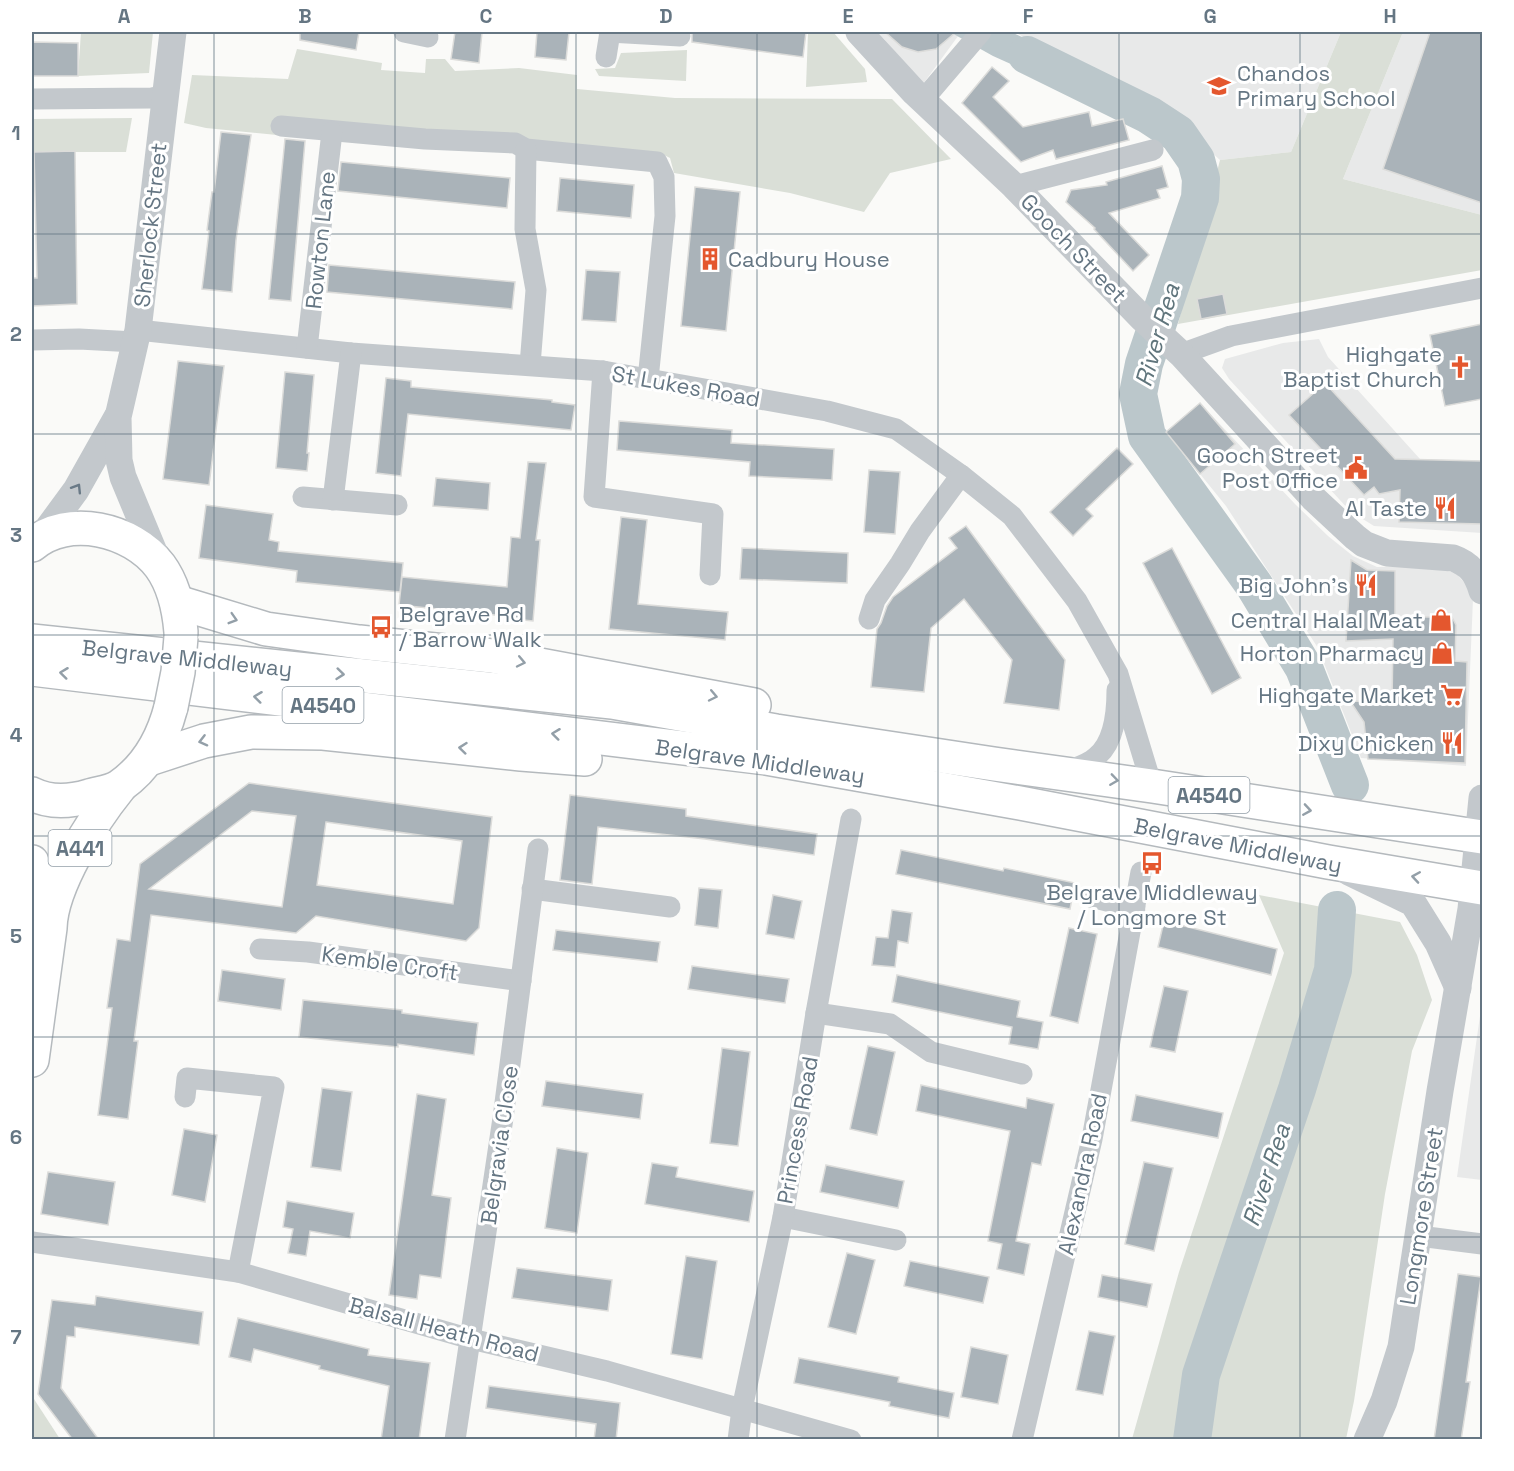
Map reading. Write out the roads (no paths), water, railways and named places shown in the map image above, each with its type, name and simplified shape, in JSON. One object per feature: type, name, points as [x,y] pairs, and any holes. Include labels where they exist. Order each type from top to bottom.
[{"type":"main road","points":[[32,794],[44,800],[58,801],[81,799],[119,788],[149,759],[166,726],[178,672],[181,637],[177,602],[168,581],[159,565],[141,550],[110,532],[94,529],[70,529],[37,540]]},
{"type":"main road","points":[[177,602],[266,629],[288,633],[492,656],[681,690],[939,743],[994,764]]},
{"type":"main road","name":"Belgrave Middleway","points":[[32,641],[612,702],[994,764],[1480,837]]},
{"type":"main road","name":"Belgrave Middleway","points":[[32,669],[766,758],[1020,803],[1329,862],[1478,887]]},
{"type":"main road","points":[[149,759],[204,741],[251,732],[323,733],[1020,803]]},
{"type":"main road","name":"A441","points":[[32,1060],[51,915],[63,882],[84,840],[98,814],[119,788]]},
{"type":"main road","name":"A441","points":[[32,862],[51,915]]},
{"type":"street","name":"Sherlock Street","points":[[159,565],[123,477],[119,460],[118,417],[137,336],[173,32]]},
{"type":"street","points":[[404,32],[428,37]]},
{"type":"street","points":[[606,57],[610,32],[680,36]]},
{"type":"street","name":"Gooch Street","points":[[859,32],[924,100],[1014,186],[1173,347],[1313,498],[1364,544],[1386,554],[1453,558],[1474,565]]},
{"type":"street","points":[[924,100],[981,32]]},
{"type":"street","points":[[32,99],[165,96]]},
{"type":"street","points":[[281,126],[332,132],[515,143],[526,149],[657,162],[664,177],[665,216],[648,379]]},
{"type":"street","name":"Rowton Lane","points":[[307,348],[332,132]]},
{"type":"street","points":[[526,149],[525,229],[536,290],[530,365]]},
{"type":"street","points":[[1014,186],[1153,150]]},
{"type":"street","points":[[1173,347],[1482,288]]},
{"type":"street","name":"St Lukes Road","points":[[32,340],[137,336],[603,371],[827,411],[896,429],[961,475],[1012,516],[1077,601],[1118,674],[1152,786]]},
{"type":"street","points":[[333,500],[351,353]]},
{"type":"street","points":[[603,371],[594,497],[712,514],[710,575]]},
{"type":"street","name":"Sherlock Street","points":[[37,540],[76,490],[118,417]]},
{"type":"street","points":[[869,619],[875,600],[920,531],[961,475]]},
{"type":"street","points":[[303,497],[397,505]]},
{"type":"street","points":[[1474,565],[1482,591]]},
{"type":"street","points":[[1064,773],[1097,757],[1112,734],[1117,710],[1118,674]]},
{"type":"street","name":"Longmore Street","points":[[1367,1440],[1384,1401],[1401,1347],[1458,988],[1478,887],[1482,798]]},
{"type":"street","name":"Princess Road","points":[[738,1440],[742,1409],[783,1217],[816,1013],[851,819]]},
{"type":"street","name":"Belgravia Close","points":[[455,1440],[503,1118],[538,849]]},
{"type":"street","points":[[1329,862],[1413,903],[1430,927],[1458,988]]},
{"type":"street","name":"Alexandra Road","points":[[1022,1440],[1092,1139],[1141,872]]},
{"type":"street","points":[[532,889],[670,907]]},
{"type":"street","points":[[1091,897],[1135,908]]},
{"type":"street","name":"Kemble Croft","points":[[260,949],[308,952],[521,981]]},
{"type":"street","name":"Longmore Street","points":[[1458,988],[1482,957]]},
{"type":"street","points":[[816,1013],[890,1024],[931,1052],[1022,1074]]},
{"type":"street","points":[[185,1097],[187,1078],[274,1087],[238,1272]]},
{"type":"street","points":[[783,1217],[896,1240]]},
{"type":"street","points":[[1419,1236],[1482,1244]]},
{"type":"street","name":"Balsall Heath Road","points":[[32,1242],[238,1272],[471,1339],[607,1371],[851,1440]]},
{"type":"waterway","name":"River Rea","points":[[1027,55],[1149,115],[1178,134],[1196,160],[1201,179],[1200,198],[1144,364],[1138,394],[1147,436],[1254,585],[1304,668],[1350,785]]},
{"type":"waterway","name":"River Rea","points":[[1192,1440],[1201,1375],[1297,1089],[1333,970],[1337,910]]},
{"type":"place","name":"Chandos Primary School","points":[[1219,86]]},
{"type":"place","name":"Cadbury House","points":[[710,259]]},
{"type":"place","name":"Highgate Baptist Church","points":[[1460,367]]},
{"type":"place","name":"Gooch Street Post Office","points":[[1356,468]]},
{"type":"place","name":"Al Taste","points":[[1445,508]]},
{"type":"place","name":"Big John's","points":[[1366,585]]},
{"type":"place","name":"Central Halal Meat","points":[[1441,620]]},
{"type":"place","name":"Belgrave Rd / Barrow Walk","points":[[381,627]]},
{"type":"place","name":"Horton Pharmacy","points":[[1442,653]]},
{"type":"place","name":"Highgate Market","points":[[1452,695]]},
{"type":"place","name":"Dixy Chicken","points":[[1452,743]]},
{"type":"place","name":"Belgrave Middleway / Longmore St","points":[[1152,863]]}]
